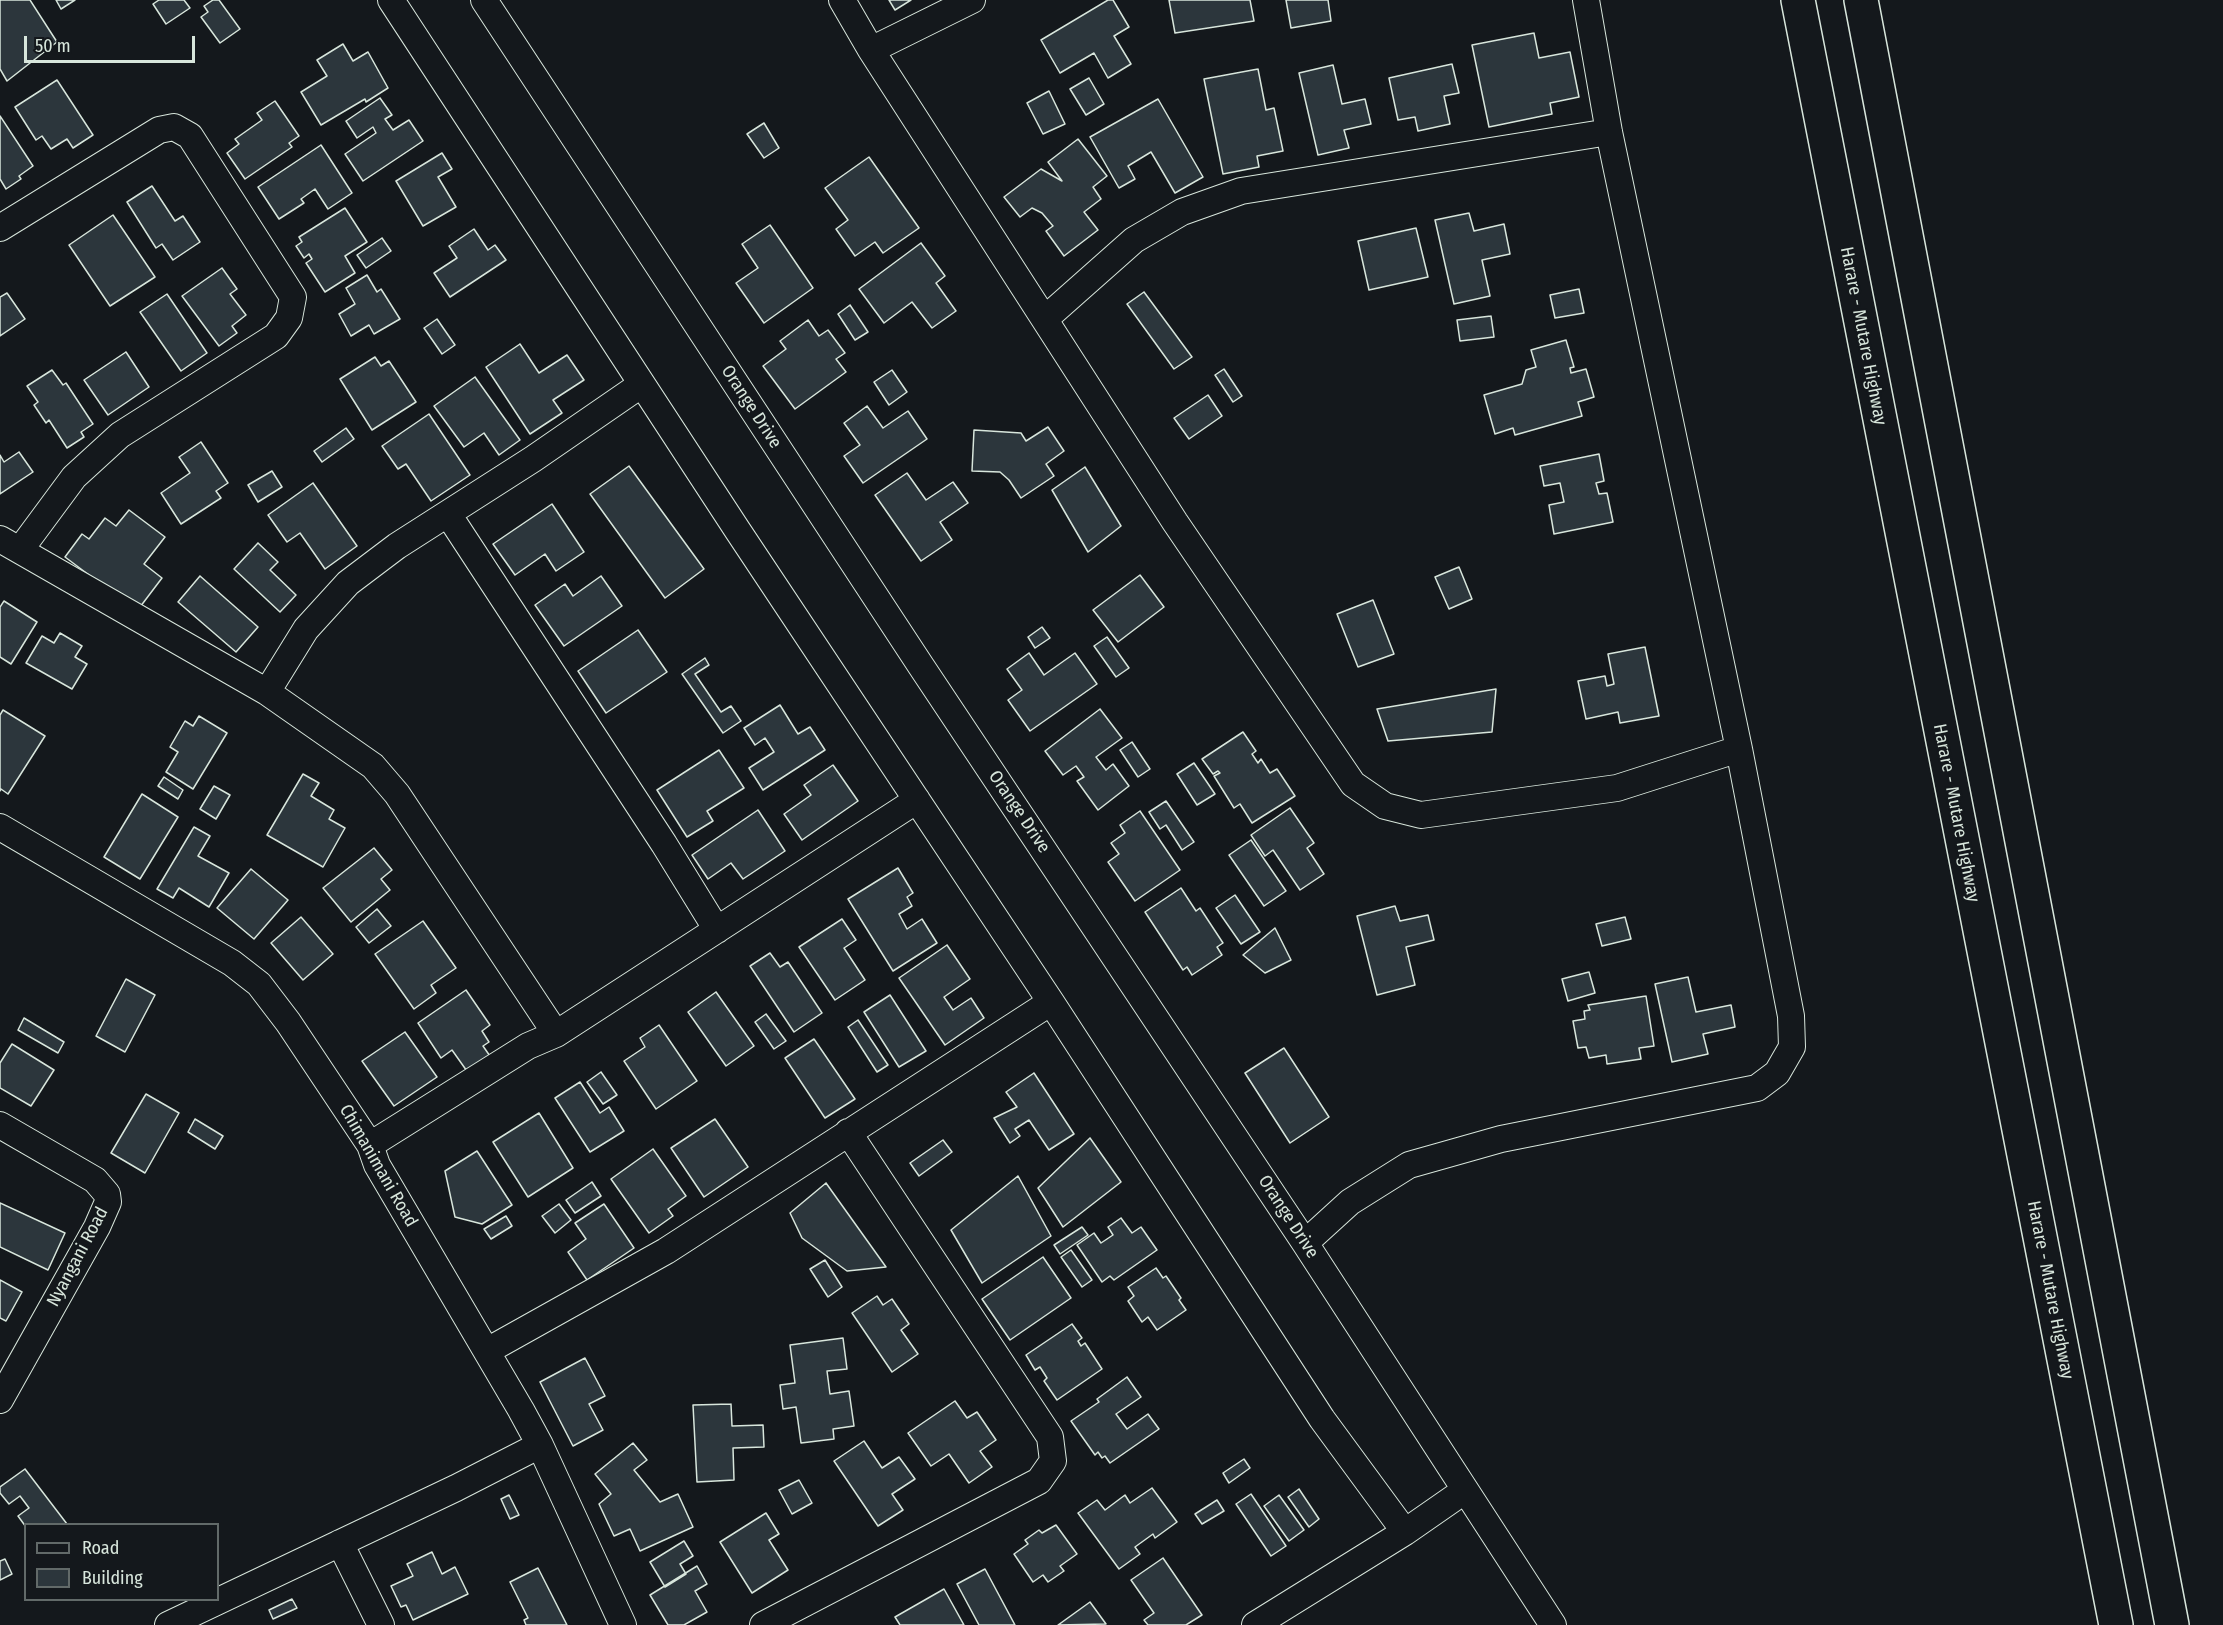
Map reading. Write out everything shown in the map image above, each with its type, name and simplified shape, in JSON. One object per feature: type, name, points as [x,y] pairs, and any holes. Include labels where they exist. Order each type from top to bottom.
[{"type":"highway","name":"Harare - Mutare Highway","points":[[1798,0],[2116,1625]]},
{"type":"highway","points":[[1861,0],[2172,1625]]},
{"type":"street","points":[[391,0],[738,531],[1051,1002],[1322,1419],[1405,1532]]},
{"type":"street","name":"Orange Drive","points":[[484,0],[921,666],[1305,1243],[1553,1625]]},
{"type":"street","points":[[842,0],[871,50],[1046,318],[1175,522],[1353,784],[1384,806],[1421,815],[1617,788],[1739,749]]},
{"type":"street","points":[[871,50],[972,0]]},
{"type":"street","points":[[1305,1243],[1350,1202],[1409,1165],[1501,1138],[1757,1088],[1777,1073],[1792,1047],[1791,1016],[1739,749],[1609,132],[1586,0]]},
{"type":"street","points":[[0,228],[159,130],[174,127],[190,136],[293,297],[289,318],[276,336],[120,435],[74,477],[10,545],[267,692],[373,766],[397,795],[556,1034]]},
{"type":"street","points":[[1046,318],[1134,240],[1182,212],[1241,191],[1609,132]]},
{"type":"street","points":[[267,692],[306,629],[348,583],[397,546],[642,384]]},
{"type":"street","points":[[448,514],[664,844],[717,930]]},
{"type":"street","points":[[370,1145],[528,1046],[556,1034],[917,800]]},
{"type":"street","name":"Chimanimani Road","points":[[0,827],[232,963],[259,984],[288,1022],[370,1145],[377,1165],[487,1351],[540,1445],[623,1625]]},
{"type":"street","points":[[487,1351],[666,1251],[1051,1002]]},
{"type":"street","name":"Nyangani Road","points":[[0,1125],[95,1180],[107,1194],[108,1202],[97,1227],[0,1400]]},
{"type":"street","points":[[763,1625],[1039,1481],[1053,1461],[1050,1437],[848,1132]]},
{"type":"street","points":[[219,1601],[456,1488],[540,1445]]},
{"type":"street","points":[[1255,1625],[1405,1532],[1464,1491]]},
{"type":"street","points":[[340,1543],[381,1625]]},
{"type":"street","points":[[168,1625],[218,1601]]},
{"type":"building","points":[[0,0],[30,0],[57,42],[7,81],[0,69]]},
{"type":"building","points":[[56,0],[75,0],[61,9]]},
{"type":"building","points":[[159,0],[184,0],[190,8],[166,24],[153,4]]},
{"type":"building","points":[[213,0],[219,0],[240,29],[220,43],[201,17],[208,12],[204,6]]},
{"type":"building","points":[[889,0],[911,0],[895,10]]},
{"type":"building","points":[[1108,0],[1113,0],[1129,27],[1114,36],[1131,64],[1108,78],[1094,53],[1060,73],[1041,40]]},
{"type":"building","points":[[1169,0],[1250,0],[1254,21],[1175,33]]},
{"type":"building","points":[[1286,0],[1328,0],[1331,21],[1291,28]]},
{"type":"building","points":[[1534,33],[1539,58],[1570,52],[1579,97],[1550,103],[1552,114],[1489,127],[1472,45]]},
{"type":"building","points":[[343,44],[353,61],[368,52],[388,88],[321,125],[301,92],[327,76],[317,60]]},
{"type":"building","points":[[1452,64],[1459,93],[1444,96],[1450,124],[1418,131],[1415,117],[1398,120],[1389,78]]},
{"type":"building","points":[[1333,65],[1342,104],[1365,99],[1371,124],[1344,130],[1349,148],[1318,155],[1299,73]]},
{"type":"building","points":[[1258,69],[1266,110],[1274,108],[1283,151],[1257,156],[1259,167],[1223,174],[1204,79]]},
{"type":"building","points":[[1089,78],[1104,104],[1086,115],[1070,89]]},
{"type":"building","points":[[57,80],[93,135],[73,148],[67,139],[51,149],[42,136],[36,140],[15,107]]},
{"type":"building","points":[[1049,91],[1065,124],[1043,134],[1027,103]]},
{"type":"building","points":[[380,98],[392,115],[385,119],[393,130],[409,120],[423,141],[363,181],[345,154],[376,133],[373,127],[357,138],[346,121]]},
{"type":"building","points":[[1158,99],[1203,177],[1175,193],[1151,152],[1128,166],[1135,179],[1119,188],[1090,137]]},
{"type":"building","points":[[275,101],[299,136],[289,143],[292,147],[245,179],[227,153],[239,144],[235,139],[262,120],[257,113]]},
{"type":"building","points":[[0,116],[33,166],[19,176],[21,179],[6,189],[0,179]]},
{"type":"building","points":[[764,123],[779,148],[764,158],[747,134]]},
{"type":"building","points":[[1078,139],[1107,176],[1093,187],[1101,199],[1084,212],[1098,230],[1064,256],[1046,231],[1053,226],[1042,213],[1032,208],[1020,217],[1004,197],[1041,169],[1062,181],[1048,162]]},
{"type":"building","points":[[321,145],[352,193],[328,209],[315,189],[301,199],[304,203],[279,219],[258,187]]},
{"type":"building","points":[[442,153],[452,169],[438,177],[456,207],[423,226],[396,181]]},
{"type":"building","points":[[869,157],[919,228],[883,253],[875,242],[855,256],[836,229],[848,220],[825,188]]},
{"type":"building","points":[[152,186],[175,221],[183,216],[200,242],[173,260],[162,244],[156,248],[127,202]]},
{"type":"building","points":[[345,208],[367,242],[345,256],[355,273],[325,292],[306,263],[312,259],[309,254],[304,258],[296,246],[302,242],[299,237]]},
{"type":"building","points":[[1469,213],[1474,231],[1504,224],[1510,254],[1482,260],[1490,296],[1454,304],[1435,220]]},
{"type":"building","points":[[113,215],[155,277],[110,306],[69,245]]},
{"type":"building","points":[[770,225],[813,288],[764,323],[736,283],[758,268],[742,244]]},
{"type":"building","points":[[1416,228],[1428,277],[1369,290],[1358,241]]},
{"type":"building","points":[[474,229],[488,250],[495,245],[506,260],[450,297],[434,273],[457,258],[449,246]]},
{"type":"building","points":[[382,238],[391,251],[366,268],[357,255]]},
{"type":"building","points":[[921,243],[945,276],[936,283],[956,311],[932,328],[912,302],[884,323],[859,289]]},
{"type":"building","points":[[222,268],[237,289],[230,294],[246,315],[232,326],[237,333],[219,346],[182,296]]},
{"type":"building","points":[[367,275],[377,292],[381,289],[400,319],[374,334],[369,325],[351,336],[339,314],[355,304],[346,288]]},
{"type":"building","points":[[1579,289],[1584,313],[1555,318],[1550,295]]},
{"type":"building","points":[[1144,292],[1192,357],[1174,369],[1127,304]]},
{"type":"building","points":[[7,293],[25,319],[0,336],[0,297]]},
{"type":"building","points":[[167,294],[207,353],[181,371],[140,312]]},
{"type":"building","points":[[850,305],[868,332],[855,340],[838,314]]},
{"type":"building","points":[[1491,316],[1494,337],[1460,341],[1457,320]]},
{"type":"building","points":[[437,319],[455,345],[442,354],[424,328]]},
{"type":"building","points":[[808,320],[819,336],[828,330],[845,353],[836,359],[846,372],[795,409],[763,366],[786,349],[780,341]]},
{"type":"building","points":[[1566,340],[1574,367],[1570,368],[1571,373],[1586,369],[1594,397],[1578,402],[1582,416],[1515,435],[1513,428],[1495,434],[1484,395],[1522,384],[1526,370],[1536,367],[1531,350]]},
{"type":"building","points":[[520,344],[539,373],[567,355],[584,380],[553,400],[562,413],[530,434],[486,367]]},
{"type":"building","points":[[126,352],[149,387],[108,415],[84,380]]},
{"type":"building","points":[[375,357],[381,366],[389,361],[416,402],[372,430],[340,379]]},
{"type":"building","points":[[1224,369],[1242,396],[1233,402],[1215,375]]},
{"type":"building","points":[[52,370],[63,385],[66,383],[93,424],[81,432],[84,437],[67,448],[49,420],[46,423],[34,405],[38,402],[27,386]]},
{"type":"building","points":[[892,370],[907,392],[889,405],[874,382]]},
{"type":"building","points":[[475,377],[520,440],[499,455],[484,433],[464,447],[434,406]]},
{"type":"building","points":[[1208,395],[1222,416],[1189,439],[1174,418]]},
{"type":"building","points":[[867,406],[883,428],[908,411],[927,439],[863,483],[844,456],[860,445],[844,423]]},
{"type":"building","points":[[429,414],[470,475],[431,501],[406,464],[398,469],[382,446]]},
{"type":"building","points":[[1048,427],[1064,451],[1046,464],[1054,476],[1021,498],[1009,480],[1000,472],[972,471],[974,430],[1021,433],[1026,441]]},
{"type":"building","points":[[346,428],[354,439],[322,462],[314,451]]},
{"type":"building","points":[[201,442],[228,483],[216,491],[221,498],[181,524],[161,493],[190,473],[179,457]]},
{"type":"building","points":[[19,452],[33,472],[0,494],[0,455],[4,462]]},
{"type":"building","points":[[1599,454],[1604,481],[1596,483],[1599,494],[1607,493],[1613,522],[1554,534],[1549,505],[1564,502],[1560,483],[1544,486],[1540,466]]},
{"type":"building","points":[[629,466],[704,569],[665,598],[590,494]]},
{"type":"building","points":[[1085,467],[1121,526],[1088,552],[1052,490]]},
{"type":"building","points":[[272,471],[282,487],[258,502],[248,485]]},
{"type":"building","points":[[907,473],[926,500],[953,482],[968,503],[940,522],[952,540],[921,561],[875,495]]},
{"type":"building","points":[[313,483],[357,546],[325,569],[300,533],[287,542],[268,515]]},
{"type":"building","points":[[552,504],[584,552],[556,571],[545,554],[515,575],[493,544]]},
{"type":"building","points":[[129,510],[165,537],[144,564],[162,578],[137,611],[65,557],[82,534],[89,539],[105,518],[116,526]]},
{"type":"building","points":[[258,543],[278,562],[270,570],[296,595],[280,612],[234,569]]},
{"type":"building","points":[[1459,567],[1472,599],[1449,609],[1435,577]]},
{"type":"building","points":[[1140,575],[1164,607],[1118,642],[1093,610]]},
{"type":"building","points":[[200,576],[258,627],[236,652],[178,602]]},
{"type":"building","points":[[601,576],[622,606],[564,646],[535,605],[565,584],[573,596]]},
{"type":"building","points":[[1373,600],[1394,654],[1358,667],[1337,614]]},
{"type":"building","points":[[4,601],[37,622],[11,664],[0,657],[0,607]]},
{"type":"building","points":[[1042,627],[1050,638],[1035,648],[1028,637]]},
{"type":"building","points":[[638,630],[667,672],[606,713],[578,671]]},
{"type":"building","points":[[60,633],[82,646],[75,657],[87,664],[72,689],[26,663],[42,636],[54,643]]},
{"type":"building","points":[[1107,637],[1129,668],[1116,677],[1094,646]]},
{"type":"building","points":[[1645,647],[1659,716],[1620,723],[1618,712],[1586,719],[1578,681],[1605,676],[1607,686],[1614,684],[1608,654]]},
{"type":"building","points":[[1029,653],[1044,675],[1075,653],[1097,684],[1030,731],[1008,700],[1022,690],[1007,669]]},
{"type":"building","points":[[705,658],[709,665],[695,674],[721,712],[731,706],[741,721],[723,733],[682,674]]},
{"type":"building","points":[[1496,689],[1492,732],[1388,741],[1377,709]]},
{"type":"building","points":[[780,705],[798,734],[810,727],[825,750],[763,790],[749,768],[774,752],[765,738],[755,745],[744,728]]},
{"type":"building","points":[[1100,709],[1122,738],[1096,757],[1106,770],[1113,764],[1129,786],[1098,810],[1077,781],[1084,777],[1076,766],[1063,775],[1045,751]]},
{"type":"building","points":[[3,710],[45,736],[8,794],[1,789],[0,791],[0,715]]},
{"type":"building","points":[[199,716],[227,733],[193,789],[166,772],[178,752],[170,747],[185,721],[193,726]]},
{"type":"building","points":[[1243,732],[1256,751],[1252,754],[1258,763],[1261,759],[1270,773],[1277,769],[1295,796],[1252,823],[1240,804],[1234,808],[1214,776],[1220,773],[1218,771],[1213,774],[1202,759]]},
{"type":"building","points":[[1132,742],[1150,769],[1138,777],[1120,750]]},
{"type":"building","points":[[719,750],[744,788],[707,811],[713,821],[687,837],[657,790]]},
{"type":"building","points":[[1194,763],[1215,794],[1197,805],[1177,774]]},
{"type":"building","points":[[833,765],[858,801],[802,840],[784,814],[811,795],[804,785]]},
{"type":"building","points":[[303,774],[319,783],[311,796],[334,810],[329,819],[345,828],[323,867],[267,835]]},
{"type":"building","points":[[164,777],[183,790],[178,799],[158,786]]},
{"type":"building","points":[[214,786],[230,795],[216,819],[200,809]]},
{"type":"building","points":[[142,794],[178,817],[140,879],[104,857]]},
{"type":"building","points":[[1166,801],[1194,842],[1182,850],[1166,825],[1160,829],[1149,812]]},
{"type":"building","points":[[1290,808],[1314,843],[1307,848],[1324,874],[1300,890],[1273,850],[1265,856],[1251,835]]},
{"type":"building","points":[[758,810],[785,851],[743,879],[731,863],[708,879],[692,855]]},
{"type":"building","points":[[1140,811],[1180,870],[1135,901],[1108,862],[1119,854],[1111,843],[1125,833],[1120,825]]},
{"type":"building","points":[[194,827],[210,836],[198,856],[229,873],[209,907],[179,888],[173,898],[157,889]]},
{"type":"building","points":[[1251,840],[1286,891],[1264,906],[1229,855]]},
{"type":"building","points":[[374,848],[392,870],[381,879],[390,890],[351,922],[323,888]]},
{"type":"building","points":[[898,868],[913,893],[907,897],[912,906],[899,914],[907,929],[922,919],[937,943],[893,971],[848,899]]},
{"type":"building","points":[[251,869],[288,900],[254,939],[217,908]]},
{"type":"building","points":[[1181,888],[1196,911],[1200,908],[1223,943],[1217,947],[1222,955],[1192,975],[1187,967],[1183,970],[1145,912]]},
{"type":"building","points":[[1235,895],[1260,932],[1241,944],[1216,908]]},
{"type":"building","points":[[1395,906],[1400,921],[1428,915],[1434,940],[1406,947],[1415,985],[1377,995],[1357,916]]},
{"type":"building","points":[[377,909],[391,926],[369,943],[356,927]]},
{"type":"building","points":[[301,917],[333,954],[303,980],[271,943]]},
{"type":"building","points":[[1625,917],[1631,939],[1602,946],[1596,924]]},
{"type":"building","points":[[842,919],[856,940],[844,948],[865,980],[835,1000],[799,947]]},
{"type":"building","points":[[423,921],[456,968],[431,985],[436,993],[414,1009],[375,954]]},
{"type":"building","points":[[1275,928],[1291,960],[1265,973],[1243,955]]},
{"type":"building","points":[[947,945],[970,979],[944,997],[953,1010],[971,998],[984,1018],[945,1045],[899,978]]},
{"type":"building","points":[[770,953],[780,967],[788,962],[822,1013],[794,1032],[750,966]]},
{"type":"building","points":[[1589,972],[1595,993],[1568,1001],[1562,979]]},
{"type":"building","points":[[1688,977],[1696,1012],[1731,1005],[1735,1027],[1703,1034],[1708,1054],[1672,1062],[1655,984]]},
{"type":"building","points":[[126,979],[155,995],[125,1052],[96,1036]]},
{"type":"building","points":[[466,990],[490,1025],[482,1031],[489,1042],[483,1046],[492,1059],[469,1074],[452,1050],[441,1058],[418,1023]]},
{"type":"building","points":[[716,992],[754,1046],[726,1066],[688,1012]]},
{"type":"building","points":[[890,995],[926,1051],[899,1067],[864,1012]]},
{"type":"building","points":[[1646,996],[1654,1046],[1639,1048],[1641,1059],[1607,1064],[1606,1055],[1589,1058],[1586,1047],[1578,1048],[1573,1021],[1585,1019],[1584,1011],[1590,1010],[1588,1005]]},
{"type":"building","points":[[766,1014],[786,1041],[774,1049],[755,1022]]},
{"type":"building","points":[[24,1018],[64,1042],[58,1053],[18,1030]]},
{"type":"building","points":[[858,1020],[888,1065],[877,1072],[848,1027]]},
{"type":"building","points":[[659,1025],[697,1081],[656,1109],[624,1061],[645,1047],[640,1038]]},
{"type":"building","points":[[405,1032],[437,1077],[394,1106],[362,1061]]},
{"type":"building","points":[[814,1039],[855,1099],[825,1118],[785,1058]]},
{"type":"building","points":[[12,1044],[54,1070],[31,1106],[0,1088],[0,1063]]},
{"type":"building","points":[[1284,1048],[1329,1117],[1290,1143],[1245,1073]]},
{"type":"building","points":[[601,1072],[617,1095],[603,1104],[587,1082]]},
{"type":"building","points":[[1034,1073],[1074,1134],[1049,1150],[1029,1120],[1015,1129],[1020,1136],[1010,1143],[994,1118],[1017,1107],[1006,1092]]},
{"type":"building","points":[[580,1082],[600,1113],[609,1107],[624,1131],[590,1152],[555,1098]]},
{"type":"building","points":[[146,1094],[179,1113],[145,1173],[111,1153]]},
{"type":"building","points":[[539,1113],[573,1168],[528,1197],[493,1142]]},
{"type":"building","points":[[195,1119],[223,1136],[215,1149],[188,1132]]},
{"type":"building","points":[[715,1119],[748,1167],[704,1197],[671,1148]]},
{"type":"building","points":[[1090,1138],[1121,1182],[1063,1227],[1038,1188]]},
{"type":"building","points":[[943,1140],[952,1152],[919,1176],[910,1163]]},
{"type":"building","points":[[653,1149],[686,1196],[668,1209],[673,1216],[649,1233],[611,1179]]},
{"type":"building","points":[[477,1151],[512,1205],[482,1224],[455,1217],[445,1171]]},
{"type":"building","points":[[1018,1176],[1051,1236],[982,1283],[951,1230]]},
{"type":"building","points":[[592,1182],[601,1196],[575,1213],[566,1200]]},
{"type":"building","points":[[826,1183],[886,1267],[847,1271],[802,1238],[790,1213]]},
{"type":"building","points":[[0,1203],[65,1233],[48,1270],[0,1247]]},
{"type":"building","points":[[559,1204],[571,1220],[555,1233],[542,1216]]},
{"type":"building","points":[[604,1204],[634,1248],[587,1280],[568,1252],[586,1239],[575,1223]]},
{"type":"building","points":[[506,1216],[512,1226],[491,1239],[484,1229]]},
{"type":"building","points":[[1121,1218],[1132,1233],[1141,1227],[1157,1250],[1114,1280],[1110,1276],[1102,1282],[1077,1245],[1094,1233],[1101,1243],[1113,1235],[1108,1227]]},
{"type":"building","points":[[1082,1227],[1088,1235],[1060,1254],[1054,1245]]},
{"type":"building","points":[[1071,1250],[1092,1280],[1082,1287],[1061,1257]]},
{"type":"building","points":[[1043,1257],[1071,1298],[1010,1340],[982,1299]]},
{"type":"building","points":[[825,1260],[842,1287],[828,1297],[810,1269]]},
{"type":"building","points":[[1156,1268],[1163,1278],[1166,1276],[1186,1310],[1157,1330],[1148,1317],[1142,1322],[1128,1301],[1134,1296],[1128,1287]]},
{"type":"building","points":[[0,1280],[22,1292],[6,1321],[0,1318]]},
{"type":"building","points":[[877,1296],[883,1305],[892,1299],[909,1324],[901,1330],[918,1354],[892,1372],[852,1313]]},
{"type":"building","points":[[1072,1324],[1082,1338],[1078,1341],[1081,1346],[1085,1343],[1102,1369],[1057,1400],[1044,1381],[1047,1378],[1040,1367],[1035,1370],[1026,1355]]},
{"type":"building","points":[[843,1338],[847,1369],[827,1371],[830,1394],[849,1391],[854,1426],[833,1429],[834,1439],[801,1443],[796,1407],[783,1409],[780,1385],[795,1383],[790,1345]]},
{"type":"building","points":[[585,1358],[605,1396],[589,1404],[603,1430],[573,1446],[540,1382]]},
{"type":"building","points":[[1127,1377],[1141,1397],[1116,1414],[1127,1429],[1148,1414],[1159,1429],[1110,1463],[1098,1452],[1095,1455],[1071,1421],[1099,1402],[1097,1399]]},
{"type":"building","points":[[955,1401],[967,1418],[977,1412],[996,1440],[980,1451],[992,1467],[969,1483],[949,1454],[931,1466],[908,1433]]},
{"type":"building","points":[[731,1404],[732,1426],[763,1425],[764,1447],[733,1448],[734,1480],[697,1482],[693,1405]]},
{"type":"building","points":[[864,1441],[882,1468],[899,1457],[915,1479],[892,1494],[903,1510],[878,1526],[834,1461]]},
{"type":"building","points":[[633,1443],[647,1460],[634,1470],[660,1502],[678,1494],[693,1527],[640,1551],[630,1529],[614,1536],[599,1504],[611,1494],[595,1474]]},
{"type":"building","points":[[1244,1459],[1250,1468],[1229,1483],[1223,1473]]},
{"type":"building","points":[[25,1469],[66,1523],[24,1524],[18,1516],[29,1508],[20,1496],[9,1504],[0,1493],[0,1487]]},
{"type":"building","points":[[799,1480],[812,1503],[792,1514],[779,1490]]},
{"type":"building","points":[[1152,1488],[1177,1522],[1155,1538],[1153,1534],[1135,1547],[1140,1554],[1119,1569],[1078,1513],[1097,1500],[1105,1510],[1125,1495],[1130,1503]]},
{"type":"building","points":[[1299,1489],[1319,1519],[1309,1527],[1288,1497]]},
{"type":"building","points":[[1251,1494],[1286,1546],[1271,1556],[1236,1504]]},
{"type":"building","points":[[509,1495],[519,1515],[510,1519],[501,1499]]},
{"type":"building","points":[[1279,1495],[1304,1530],[1289,1541],[1264,1506]]},
{"type":"building","points":[[1217,1500],[1224,1511],[1202,1524],[1195,1514]]},
{"type":"building","points":[[766,1513],[779,1534],[769,1540],[788,1570],[752,1593],[720,1542]]},
{"type":"building","points":[[1056,1525],[1077,1554],[1060,1566],[1064,1571],[1048,1582],[1043,1575],[1033,1582],[1014,1554],[1028,1544],[1025,1540],[1039,1530],[1042,1533]]},
{"type":"building","points":[[684,1541],[693,1556],[680,1564],[686,1574],[665,1587],[650,1562]]},
{"type":"building","points":[[432,1552],[442,1574],[455,1567],[468,1594],[413,1620],[406,1605],[401,1607],[391,1586],[413,1576],[407,1564]]},
{"type":"building","points":[[1163,1558],[1202,1615],[1186,1625],[1148,1625],[1144,1620],[1154,1613],[1131,1580]]},
{"type":"building","points":[[5,1559],[12,1574],[0,1580],[0,1561]]},
{"type":"building","points":[[697,1566],[707,1584],[695,1591],[707,1612],[684,1625],[668,1625],[650,1595]]},
{"type":"building","points":[[538,1568],[567,1625],[526,1625],[524,1620],[528,1618],[510,1582]]},
{"type":"building","points":[[985,1569],[1015,1625],[979,1625],[957,1584]]},
{"type":"building","points":[[944,1589],[964,1625],[900,1625],[895,1617]]},
{"type":"building","points":[[292,1599],[297,1608],[273,1619],[269,1610]]},
{"type":"building","points":[[1090,1602],[1106,1624],[1058,1625]]}]
